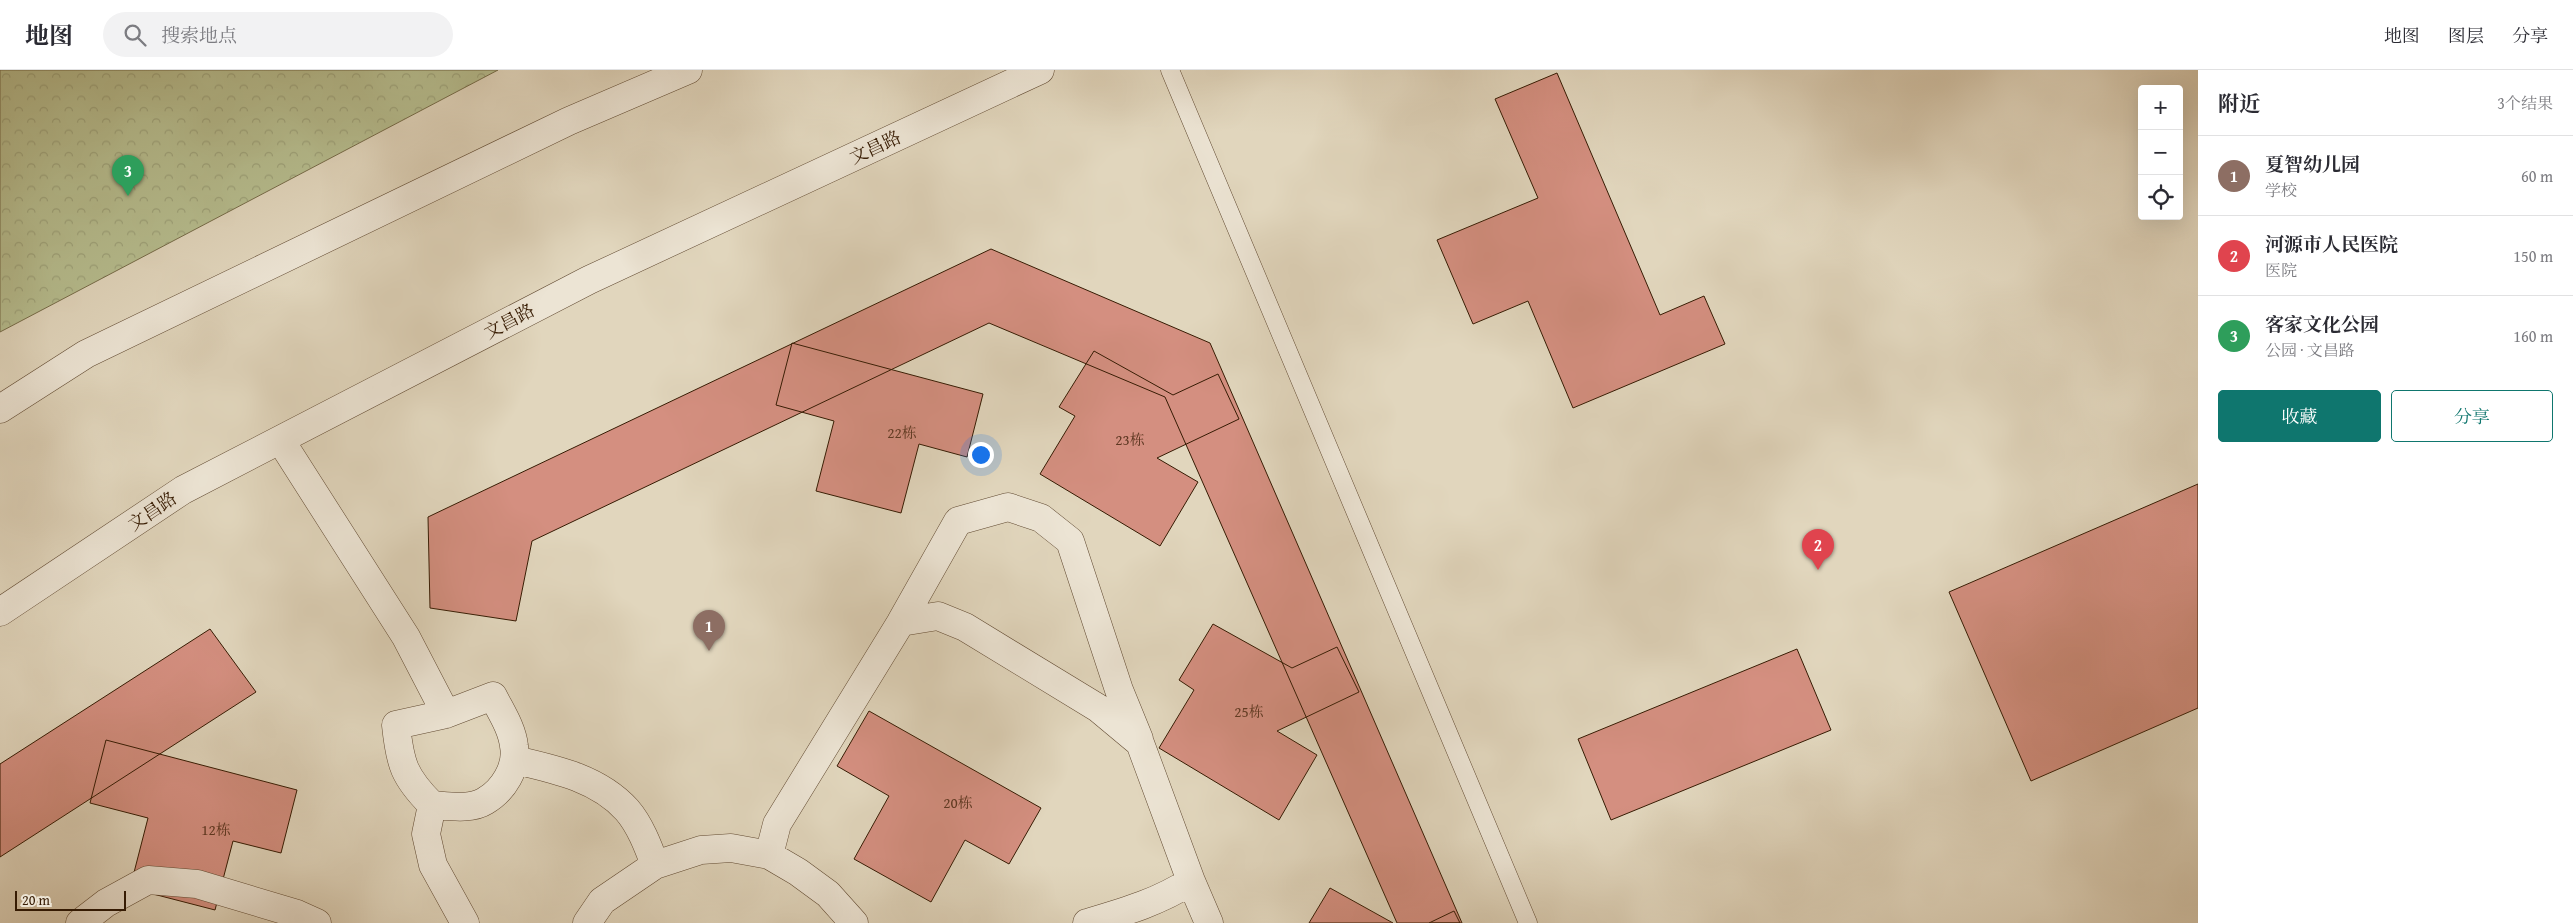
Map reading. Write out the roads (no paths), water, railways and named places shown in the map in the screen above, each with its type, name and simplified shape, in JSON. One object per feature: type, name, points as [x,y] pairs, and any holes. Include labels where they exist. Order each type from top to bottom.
[{"type":"street","points":[[0,408],[86,354],[569,122],[688,70]]},
{"type":"street","name":"文昌路","points":[[0,612],[183,490],[589,280],[1040,70]]},
{"type":"street","points":[[280,441],[406,637],[446,714]]},
{"type":"street","points":[[769,855],[776,824],[901,622],[958,521],[1008,507],[1041,518],[1070,541],[1119,690],[1191,881],[1209,923]]},
{"type":"street","points":[[901,622],[938,616],[964,627],[1098,708],[1140,743]]},
{"type":"street","points":[[493,696],[507,723],[514,746],[515,760],[508,779],[485,802],[462,807],[432,805],[415,788],[400,760],[396,725],[446,714],[493,696]]},
{"type":"street","points":[[515,760],[562,770],[596,786],[627,810],[646,841],[655,865]]},
{"type":"street","points":[[432,805],[426,834],[433,865],[465,923]]},
{"type":"street","points":[[588,923],[602,901],[655,865],[701,850],[731,848],[769,855],[828,894],[854,923]]},
{"type":"street","points":[[83,921],[106,903],[148,880],[197,884],[297,914],[317,923]]},
{"type":"street","points":[[1087,923],[1144,906],[1170,895],[1191,881]]},
{"type":"lane","points":[[1170,70],[1528,923]]},
{"type":"place","name":"客家文化公园","points":[[128,196]]},
{"type":"place","name":"河源市人民医院","points":[[1818,570]]},
{"type":"place","name":"夏智幼儿园","points":[[709,651]]}]
